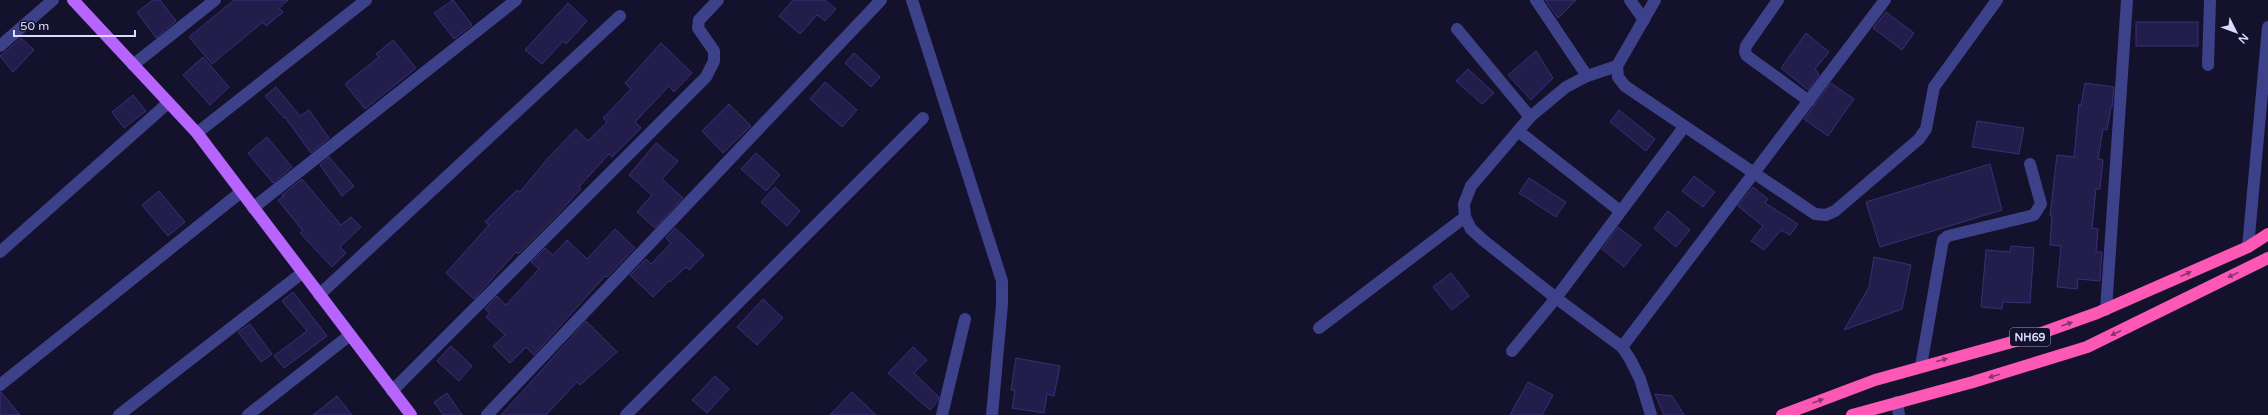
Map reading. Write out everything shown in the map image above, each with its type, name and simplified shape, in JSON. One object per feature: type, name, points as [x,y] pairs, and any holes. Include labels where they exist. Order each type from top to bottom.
[{"type":"highway","name":"NH69","points":[[1782,415],[1921,366],[2030,337],[2106,310],[2248,247],[2268,234]]},
{"type":"highway","name":"NH69","points":[[1852,415],[2087,347],[2268,258]]},
{"type":"main road","points":[[73,0],[168,103],[197,132],[240,192],[411,415]]},
{"type":"street","points":[[0,46],[53,0]]},
{"type":"street","points":[[133,65],[215,0]]},
{"type":"street","points":[[197,132],[366,0]]},
{"type":"street","points":[[253,208],[516,0]]},
{"type":"street","points":[[392,391],[706,77],[714,61],[714,50],[698,28],[699,20],[718,0]]},
{"type":"street","points":[[487,415],[881,0]]},
{"type":"street","points":[[912,0],[1002,282],[1002,304],[992,415]]},
{"type":"street","points":[[1536,0],[1587,76]]},
{"type":"street","points":[[1630,0],[1644,20]]},
{"type":"street","points":[[1656,0],[1617,66],[1618,77],[1625,86],[1815,214],[1826,215],[1835,211],[1919,139],[1926,129],[1934,87],[1997,0]]},
{"type":"street","points":[[1778,0],[1746,46],[1745,52],[1747,56],[1809,102]]},
{"type":"street","points":[[1622,347],[1886,0]]},
{"type":"street","points":[[2106,310],[2127,0]]},
{"type":"street","points":[[2208,65],[2210,0]]},
{"type":"street","points":[[319,295],[620,16]]},
{"type":"street","points":[[2248,247],[2268,27]]},
{"type":"street","points":[[1457,29],[1530,117]]},
{"type":"street","points":[[1617,66],[1587,76],[1566,87],[1530,117],[1471,186],[1464,204],[1465,217],[1471,229],[1483,240],[1556,298],[1622,347],[1630,358],[1640,379],[1651,415]]},
{"type":"street","points":[[0,252],[168,103]]},
{"type":"street","points":[[626,415],[923,118]]},
{"type":"street","points":[[1512,351],[1556,298],[1684,127]]},
{"type":"street","points":[[1518,131],[1620,211]]},
{"type":"street","points":[[1921,366],[1943,240],[1948,236],[2034,215],[2041,204],[2030,164]]},
{"type":"street","points":[[0,385],[240,192]]},
{"type":"street","points":[[1319,328],[1465,217]]},
{"type":"street","points":[[119,415],[302,273]]},
{"type":"street","points":[[942,415],[965,319]]},
{"type":"street","points":[[248,415],[350,335]]},
{"type":"street","points":[[1896,402],[1900,415]]},
{"type":"building","points":[[153,0],[160,0],[176,21],[156,38],[137,12]]},
{"type":"building","points":[[234,0],[288,0],[279,8],[283,12],[266,26],[263,22],[212,64],[189,37]]},
{"type":"building","points":[[453,0],[472,25],[454,39],[434,13]]},
{"type":"building","points":[[793,0],[825,0],[836,9],[825,21],[817,15],[800,34],[779,16]]},
{"type":"building","points":[[1545,0],[1576,0],[1558,18]]},
{"type":"building","points":[[568,3],[587,21],[566,44],[563,41],[542,64],[525,50]]},
{"type":"building","points":[[1886,12],[1914,33],[1902,50],[1873,28]]},
{"type":"building","points":[[2136,22],[2198,22],[2198,46],[2136,46]]},
{"type":"building","points":[[1806,33],[1829,52],[1815,69],[1819,75],[1808,90],[1781,68]]},
{"type":"building","points":[[21,38],[34,50],[13,72],[0,56]]},
{"type":"building","points":[[393,40],[416,68],[365,109],[345,84],[379,57],[376,54]]},
{"type":"building","points":[[661,43],[692,73],[674,92],[669,86],[635,122],[641,128],[612,157],[609,154],[579,187],[581,189],[556,216],[518,254],[516,252],[474,299],[446,273],[489,225],[485,222],[517,190],[520,192],[549,157],[576,129],[588,141],[607,122],[603,118],[631,89],[625,83]]},
{"type":"building","points":[[1536,51],[1553,78],[1531,100],[1508,75]]},
{"type":"building","points":[[854,53],[880,77],[871,87],[845,63]]},
{"type":"building","points":[[203,57],[229,87],[210,105],[183,75]]},
{"type":"building","points":[[1468,69],[1494,93],[1482,104],[1456,81]]},
{"type":"building","points":[[825,82],[857,110],[842,127],[810,99]]},
{"type":"building","points":[[1831,83],[1854,99],[1828,136],[1804,119]]},
{"type":"building","points":[[2085,83],[2114,87],[2112,107],[2107,130],[2103,129],[2098,159],[2103,160],[2100,189],[2096,189],[2092,228],[2098,229],[2096,252],[2102,252],[2100,281],[2078,279],[2077,289],[2057,287],[2061,246],[2050,245],[2052,216],[2050,216],[2057,155],[2074,157],[2079,104],[2081,105]]},
{"type":"building","points":[[276,87],[300,116],[309,110],[329,138],[311,153],[285,117],[284,118],[265,96]]},
{"type":"building","points":[[133,95],[146,111],[124,128],[112,112]]},
{"type":"building","points":[[729,104],[751,126],[723,153],[702,131]]},
{"type":"building","points":[[1619,110],[1655,139],[1646,151],[1610,122]]},
{"type":"building","points":[[1977,121],[2024,128],[2019,154],[1972,147]]},
{"type":"building","points":[[267,137],[292,167],[273,183],[248,153]]},
{"type":"building","points":[[656,143],[678,161],[662,179],[683,198],[655,228],[637,212],[652,195],[629,175]]},
{"type":"building","points":[[756,153],[780,175],[766,191],[741,169]]},
{"type":"building","points":[[329,157],[354,186],[342,196],[320,165]]},
{"type":"building","points":[[1990,164],[2002,210],[1880,247],[1866,202]]},
{"type":"building","points":[[1694,176],[1715,192],[1703,207],[1682,191]]},
{"type":"building","points":[[1529,178],[1566,202],[1556,217],[1519,193]]},
{"type":"building","points":[[302,179],[341,225],[351,217],[361,227],[340,247],[346,253],[332,267],[300,233],[303,231],[278,200]]},
{"type":"building","points":[[775,187],[800,211],[787,226],[761,202]]},
{"type":"building","points":[[1753,187],[1768,199],[1765,203],[1798,224],[1790,235],[1781,230],[1764,250],[1751,241],[1763,226],[1738,206]]},
{"type":"building","points":[[159,191],[185,222],[168,236],[142,205]]},
{"type":"building","points":[[1668,211],[1690,230],[1676,247],[1654,228]]},
{"type":"building","points":[[1618,227],[1641,245],[1624,267],[1602,249]]},
{"type":"building","points":[[675,228],[704,255],[689,270],[686,267],[670,282],[669,281],[653,297],[630,275],[646,259],[651,264],[671,243],[666,238]]},
{"type":"building","points":[[615,229],[635,248],[607,277],[605,276],[534,355],[526,347],[510,363],[493,346],[505,335],[486,317],[490,313],[485,309],[497,296],[506,305],[539,269],[531,262],[545,248],[553,255],[567,240],[587,259]]},
{"type":"building","points":[[2011,246],[2034,248],[2030,303],[2003,302],[2002,309],[1981,307],[1986,250],[2010,252]]},
{"type":"building","points":[[1874,257],[1911,265],[1902,309],[1844,330],[1869,287]]},
{"type":"building","points":[[1451,273],[1469,296],[1452,310],[1433,287]]},
{"type":"building","points":[[293,292],[327,336],[284,368],[274,356],[307,331],[282,301]]},
{"type":"building","points":[[763,299],[783,318],[757,345],[737,327]]},
{"type":"building","points":[[586,321],[617,352],[580,385],[577,382],[546,415],[501,415]]},
{"type":"building","points":[[250,324],[272,354],[261,362],[238,332]]},
{"type":"building","points":[[451,346],[472,366],[459,381],[437,361]]},
{"type":"building","points":[[913,347],[927,360],[914,373],[939,397],[938,401],[930,410],[888,373]]},
{"type":"building","points":[[1016,358],[1060,366],[1054,396],[1047,394],[1044,413],[1012,408],[1015,391],[1011,390]]},
{"type":"building","points":[[715,376],[729,389],[707,413],[692,400]]},
{"type":"building","points":[[1528,382],[1553,395],[1542,415],[1510,415]]},
{"type":"building","points":[[1,392],[20,415],[0,415]]},
{"type":"building","points":[[852,392],[876,415],[830,415]]},
{"type":"building","points":[[447,393],[462,415],[443,415],[434,402]]},
{"type":"building","points":[[1655,394],[1672,396],[1684,415],[1664,415]]},
{"type":"building","points":[[337,396],[352,415],[313,415]]}]
